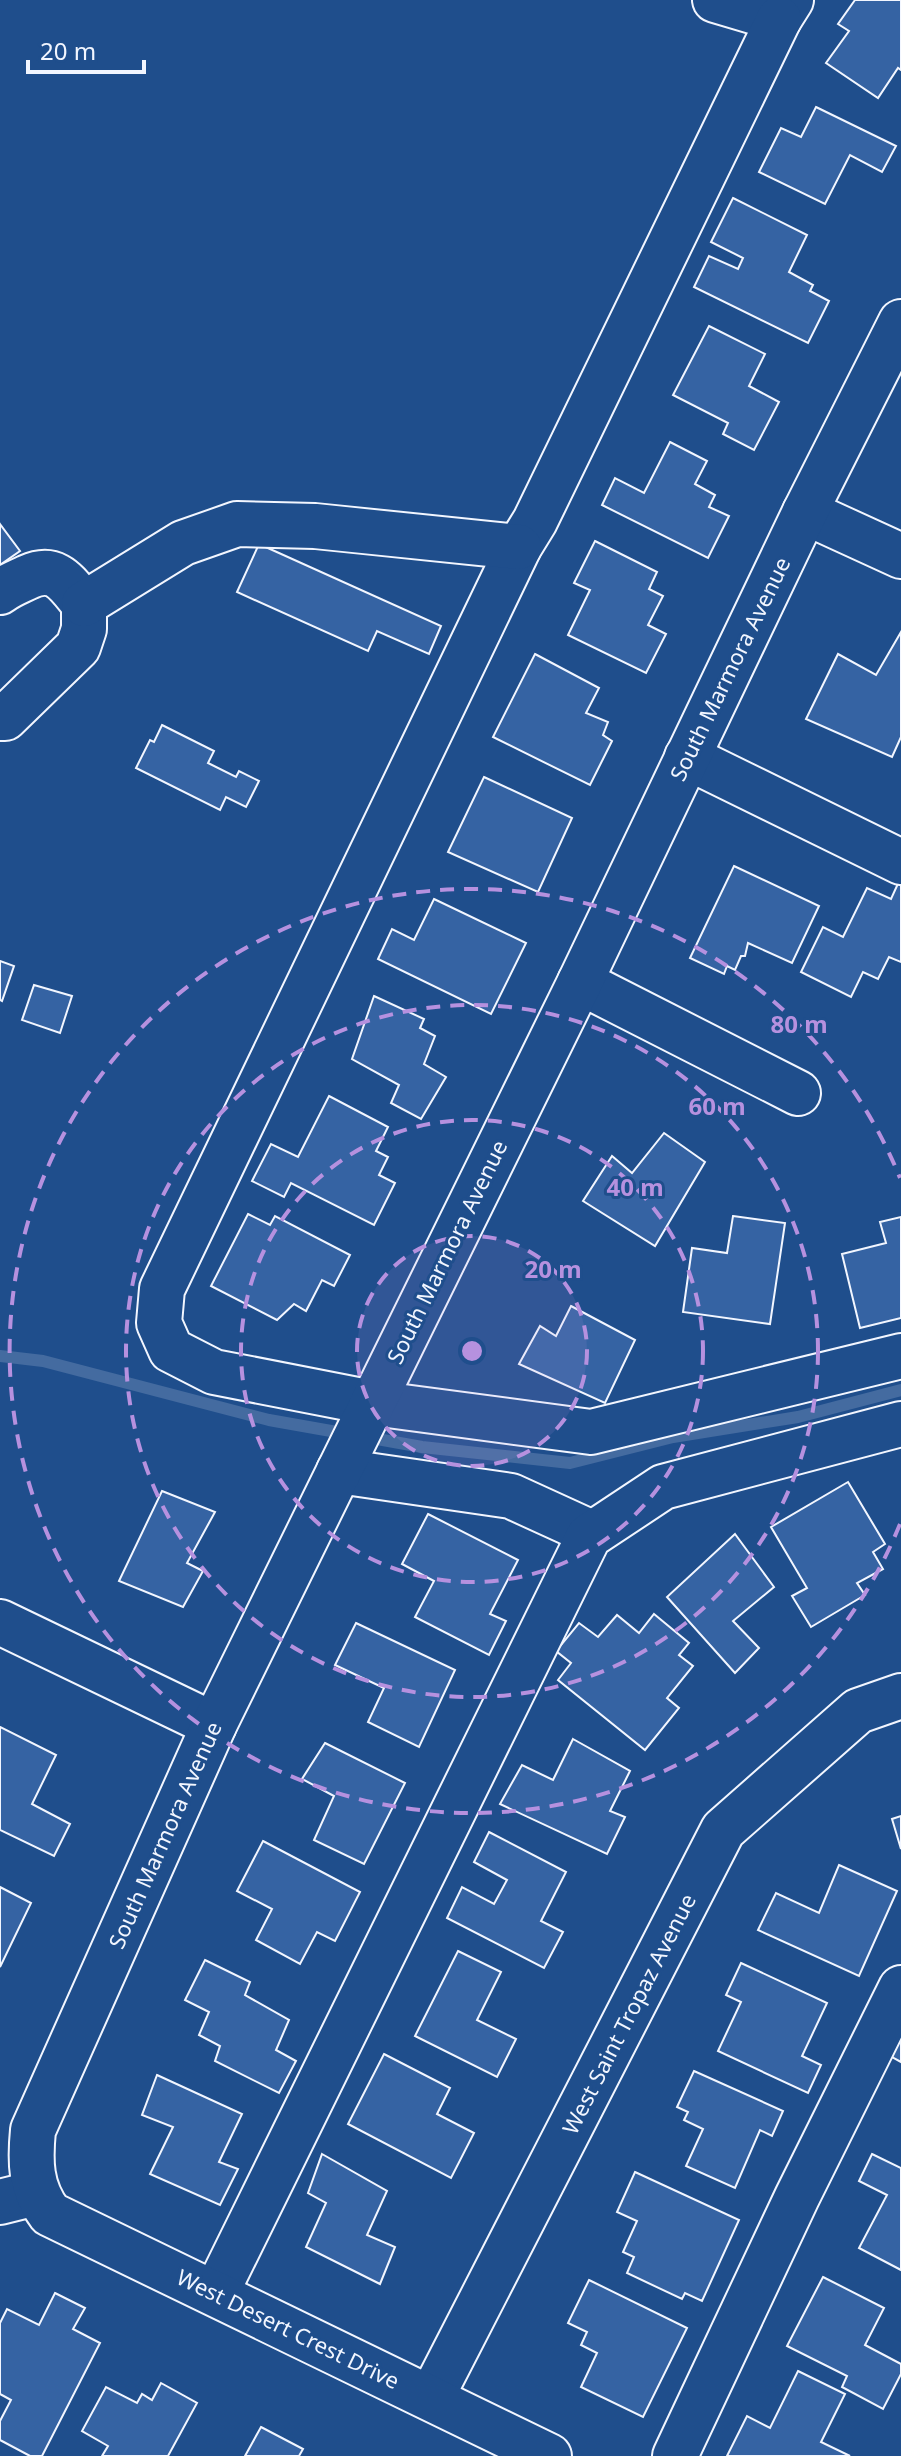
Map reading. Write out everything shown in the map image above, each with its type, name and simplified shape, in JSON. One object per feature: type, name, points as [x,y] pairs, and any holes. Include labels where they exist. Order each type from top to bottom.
[{"type":"street","points":[[715,0],[785,10],[535,521],[519,547],[162,1289],[159,1323],[171,1350],[214,1372],[373,1403],[591,1432],[901,1356]]},
{"type":"street","name":"South Marmora Avenue","points":[[18,2198],[30,2160],[33,2130],[214,1725],[580,982],[805,512],[901,322]]},
{"type":"street","points":[[805,512],[901,556]]},
{"type":"street","points":[[84,604],[183,543],[237,524],[315,526],[519,547]]},
{"type":"street","points":[[0,592],[41,571],[57,575],[84,604],[84,629],[78,647],[5,718],[0,718]]},
{"type":"street","points":[[687,757],[901,862]]},
{"type":"street","points":[[580,982],[798,1093]]},
{"type":"street","points":[[216,2293],[592,1533],[663,1487],[901,1424]]},
{"type":"street","points":[[339,1471],[511,1496],[592,1533]]},
{"type":"street","points":[[0,1622],[214,1725]]},
{"type":"street","name":"West Saint Tropaz Avenue","points":[[431,2398],[723,1830],[858,1711],[901,1696]]},
{"type":"street","points":[[675,2456],[797,2197],[901,1988]]},
{"type":"street","name":"West Desert Crest Drive","points":[[18,2198],[549,2456]]},
{"type":"building","points":[[855,0],[901,0],[901,70],[898,68],[878,98],[826,63],[849,31],[838,24]]},
{"type":"building","points":[[816,107],[896,146],[882,172],[850,155],[825,204],[759,172],[781,128],[801,137]]},
{"type":"building","points":[[733,198],[807,235],[789,272],[813,285],[810,291],[829,301],[808,343],[694,287],[709,256],[738,269],[743,258],[711,242]]},
{"type":"building","points":[[709,326],[765,354],[749,386],[779,402],[754,450],[723,434],[728,423],[673,395]]},
{"type":"building","points":[[670,442],[707,461],[695,484],[715,495],[709,507],[729,516],[708,558],[602,505],[615,478],[644,493]]},
{"type":"building","points":[[0,524],[20,551],[0,565]]},
{"type":"building","points":[[595,541],[657,572],[649,589],[663,596],[648,625],[666,634],[646,673],[568,635],[590,590],[574,583]]},
{"type":"building","points":[[259,544],[441,626],[429,654],[377,631],[368,651],[237,592]]},
{"type":"building","points":[[901,632],[901,737],[892,757],[806,719],[838,654],[876,675]]},
{"type":"building","points":[[535,654],[599,688],[586,713],[608,722],[603,735],[612,741],[590,785],[493,737]]},
{"type":"building","points":[[162,725],[214,751],[208,763],[236,777],[239,771],[259,781],[246,807],[226,797],[220,810],[136,768],[150,740],[154,742]]},
{"type":"building","points":[[484,777],[572,818],[538,892],[448,852]]},
{"type":"building","points":[[734,866],[819,906],[792,963],[748,943],[745,956],[741,956],[735,970],[727,966],[724,974],[690,958]]},
{"type":"building","points":[[901,877],[901,962],[889,957],[878,979],[863,972],[851,997],[801,972],[823,927],[843,937],[867,888],[891,899]]},
{"type":"building","points":[[434,899],[526,943],[491,1014],[378,959],[392,929],[414,940]]},
{"type":"building","points":[[0,961],[14,966],[2,1001],[0,1000]]},
{"type":"building","points":[[34,985],[72,996],[60,1033],[22,1020]]},
{"type":"building","points":[[374,996],[424,1019],[420,1028],[435,1036],[424,1064],[446,1077],[421,1119],[391,1103],[399,1085],[352,1059]]},
{"type":"building","points":[[329,1096],[388,1127],[376,1151],[388,1157],[379,1175],[395,1183],[374,1225],[291,1183],[284,1197],[252,1181],[271,1144],[298,1157]]},
{"type":"building","points":[[664,1133],[705,1162],[655,1246],[583,1201],[612,1156],[632,1173]]},
{"type":"building","points":[[248,1214],[270,1225],[275,1216],[350,1255],[334,1286],[322,1280],[306,1311],[294,1304],[277,1320],[211,1286]]},
{"type":"building","points":[[733,1216],[785,1223],[770,1324],[683,1312],[692,1248],[727,1253]]},
{"type":"building","points":[[901,1217],[901,1318],[860,1328],[842,1254],[886,1243],[880,1222]]},
{"type":"building","points":[[571,1306],[635,1340],[605,1403],[519,1364],[540,1326],[556,1336]]},
{"type":"building","points":[[848,1482],[885,1544],[873,1552],[883,1569],[857,1583],[865,1595],[811,1627],[792,1596],[807,1588],[771,1527]]},
{"type":"building","points":[[162,1491],[215,1512],[187,1563],[203,1571],[183,1607],[119,1581]]},
{"type":"building","points":[[428,1514],[518,1560],[490,1614],[506,1621],[489,1655],[415,1617],[434,1581],[402,1564]]},
{"type":"building","points":[[735,1534],[774,1587],[733,1621],[759,1648],[735,1673],[667,1597]]},
{"type":"building","points":[[654,1614],[689,1643],[679,1655],[693,1666],[667,1698],[679,1708],[645,1750],[558,1680],[571,1663],[556,1651],[579,1623],[598,1637],[617,1615],[639,1633]]},
{"type":"building","points":[[356,1623],[455,1670],[419,1747],[368,1722],[384,1688],[335,1665]]},
{"type":"building","points":[[0,1727],[56,1755],[32,1804],[70,1824],[54,1856],[0,1830]]},
{"type":"building","points":[[573,1739],[630,1771],[610,1811],[625,1817],[607,1854],[500,1804],[522,1765],[553,1780]]},
{"type":"building","points":[[325,1743],[405,1783],[364,1864],[314,1840],[334,1796],[302,1779]]},
{"type":"building","points":[[901,1816],[901,1849],[892,1819]]},
{"type":"building","points":[[489,1832],[566,1872],[541,1921],[563,1932],[544,1968],[447,1918],[462,1887],[494,1904],[507,1880],[474,1862]]},
{"type":"building","points":[[263,1841],[360,1892],[335,1941],[317,1932],[300,1964],[256,1940],[272,1909],[237,1891]]},
{"type":"building","points":[[839,1865],[897,1891],[859,1976],[758,1930],[776,1893],[819,1913]]},
{"type":"building","points":[[0,1887],[31,1903],[0,1967]]},
{"type":"building","points":[[458,1951],[501,1972],[477,2020],[516,2039],[497,2077],[415,2036]]},
{"type":"building","points":[[205,1960],[250,1982],[245,1995],[289,2020],[276,2050],[296,2061],[279,2093],[215,2061],[220,2046],[199,2035],[209,2012],[185,2000]]},
{"type":"building","points":[[741,1963],[827,2003],[802,2056],[821,2065],[808,2093],[718,2051],[741,2002],[726,1995]]},
{"type":"building","points":[[901,2032],[901,2062],[892,2057]]},
{"type":"building","points":[[384,2054],[450,2088],[437,2114],[474,2133],[451,2178],[348,2124]]},
{"type":"building","points":[[694,2071],[783,2111],[772,2136],[760,2130],[735,2188],[686,2166],[703,2129],[684,2120],[688,2112],[677,2107]]},
{"type":"building","points":[[157,2075],[242,2114],[219,2162],[238,2169],[220,2205],[150,2174],[173,2127],[142,2115]]},
{"type":"building","points":[[322,2154],[387,2191],[367,2235],[395,2247],[380,2284],[306,2247],[326,2203],[308,2193]]},
{"type":"building","points":[[872,2154],[901,2168],[901,2270],[859,2248],[887,2195],[859,2181]]},
{"type":"building","points":[[635,2172],[739,2220],[702,2301],[685,2293],[682,2299],[627,2273],[634,2257],[623,2252],[637,2221],[617,2212]]},
{"type":"building","points":[[823,2277],[884,2308],[865,2345],[901,2364],[901,2374],[883,2409],[842,2387],[847,2376],[787,2346]]},
{"type":"building","points":[[589,2280],[687,2328],[643,2417],[581,2387],[597,2353],[581,2345],[587,2332],[568,2323]]},
{"type":"building","points":[[55,2293],[85,2308],[73,2329],[100,2343],[42,2456],[30,2456],[0,2440],[0,2421],[11,2400],[0,2394],[0,2323],[7,2309],[39,2325]]},
{"type":"building","points":[[798,2371],[845,2394],[821,2442],[850,2456],[727,2456],[747,2416],[770,2428]]},
{"type":"building","points":[[161,2383],[197,2403],[168,2456],[102,2456],[108,2446],[82,2431],[106,2387],[137,2403],[142,2394],[152,2400]]},
{"type":"building","points":[[261,2427],[303,2449],[299,2456],[245,2456]]},
{"type":"waterway","points":[[0,1356],[43,1361],[269,1420],[348,1434]]},
{"type":"waterway","points":[[366,1437],[422,1447],[570,1463],[673,1437],[798,1417],[901,1390]]}]
